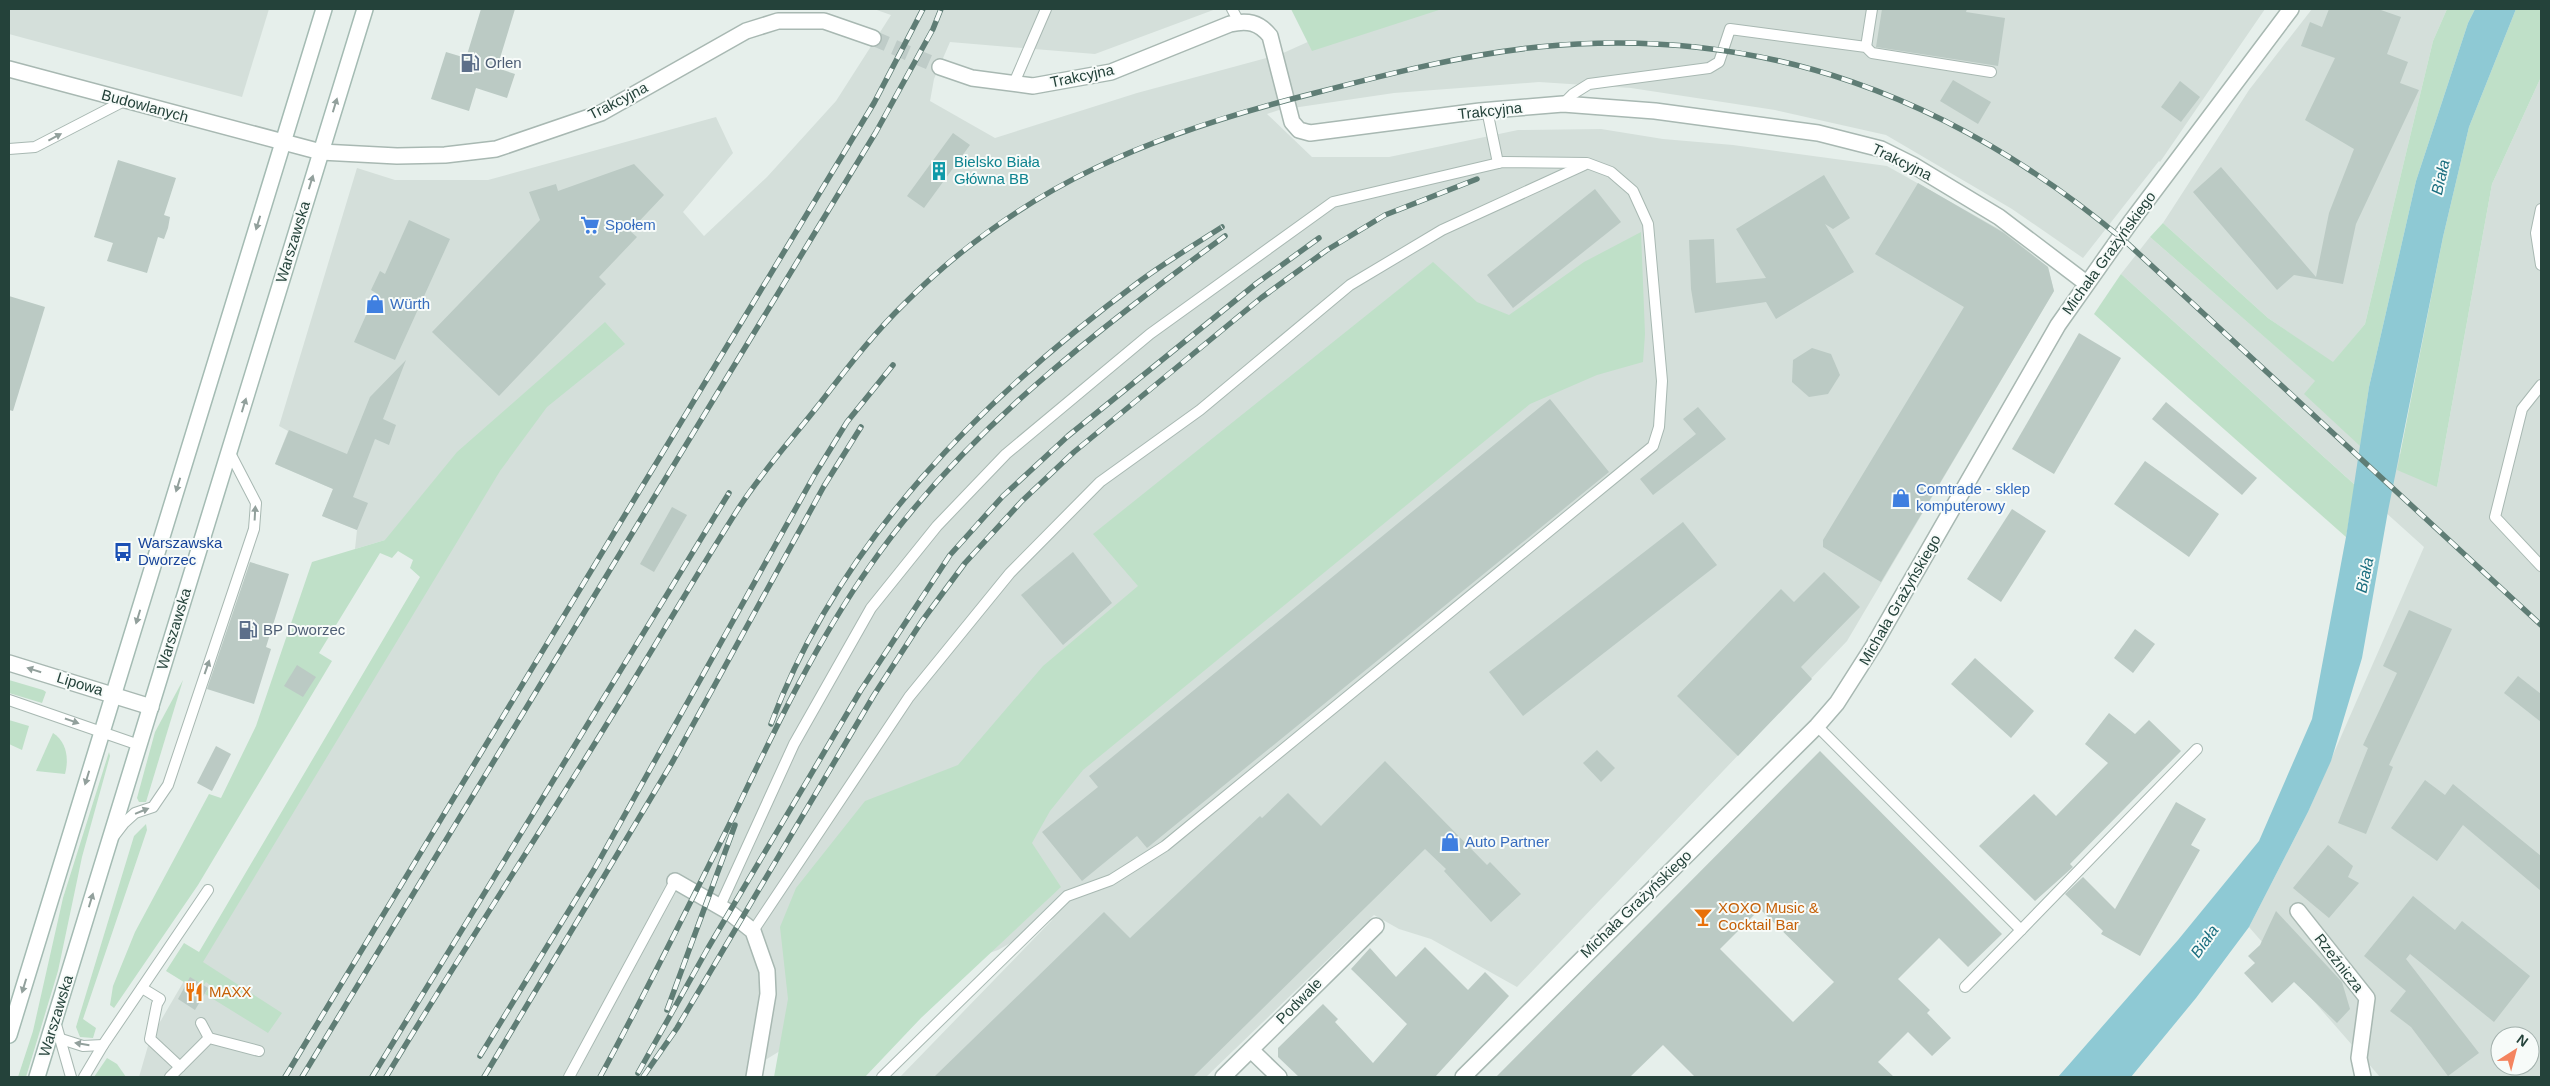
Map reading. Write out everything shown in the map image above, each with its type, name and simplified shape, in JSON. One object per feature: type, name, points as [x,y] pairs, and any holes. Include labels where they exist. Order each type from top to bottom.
[{"type":"street","points":[[9,1035],[324,9]]},
{"type":"street","name":"Warszawska","points":[[37,1077],[365,9]]},
{"type":"street","name":"Michała Grażyńskiego","points":[[1463,1077],[1816,726],[1836,703],[1874,645],[2058,325],[2086,283],[2291,9]]},
{"type":"street","name":"Trakcyjna","points":[[321,152],[406,156],[444,155],[496,149],[601,113],[746,31],[778,21],[824,21],[873,38]]},
{"type":"street","name":"Trakcyjna","points":[[940,67],[972,78],[1033,86],[1111,72],[1240,22],[1251,22],[1262,26],[1270,36],[1292,122],[1299,130],[1310,134],[1487,110],[1563,104],[1744,122],[1818,133],[1881,149],[1913,165],[1999,218],[2086,283]]},
{"type":"street","name":"Budowlanych","points":[[9,69],[282,143]]},
{"type":"street","points":[[282,143],[321,152]]},
{"type":"street","name":"Lipowa","points":[[9,663],[151,707]]},
{"type":"street","points":[[675,880],[720,906],[753,931],[767,971],[768,994],[754,1077]]},
{"type":"street","name":"Rzeźnicza","points":[[2298,911],[2367,998],[2359,1058],[2363,1077]]},
{"type":"street","name":"Podwale","points":[[1223,1077],[1376,926]]},
{"type":"street","points":[[1250,1050],[1279,1077]]},
{"type":"lane","points":[[1014,83],[1046,9]]},
{"type":"lane","points":[[1232,9],[1240,22]]},
{"type":"lane","points":[[1866,47],[1872,9]]},
{"type":"lane","points":[[1563,104],[1573,94],[1589,84],[1709,68],[1719,62],[1730,29],[1866,47],[1872,52],[1991,72]]},
{"type":"lane","points":[[9,149],[36,147],[124,101]]},
{"type":"lane","points":[[1487,110],[1498,163]]},
{"type":"lane","points":[[720,906],[794,744],[871,608],[938,526],[1006,454],[1150,334],[1333,202],[1498,163],[1587,163],[1611,172],[1633,192],[1648,224],[1662,381],[1659,427],[1653,446],[1165,846],[1111,880],[1067,896],[882,1077]]},
{"type":"lane","points":[[753,931],[909,697],[1010,573],[1100,482],[1200,410],[1350,285],[1442,230],[1587,163]]},
{"type":"lane","points":[[2541,210],[2536,233],[2541,265]]},
{"type":"lane","points":[[2541,385],[2522,409],[2494,517],[2541,566]]},
{"type":"lane","points":[[108,845],[124,823],[135,813],[153,807],[168,784],[254,529],[256,503],[229,451]]},
{"type":"lane","points":[[9,700],[139,745]]},
{"type":"lane","points":[[1816,726],[2022,930]]},
{"type":"lane","points":[[1965,986],[2022,930],[2197,749]]},
{"type":"lane","points":[[569,1077],[675,880]]},
{"type":"lane","points":[[84,1077],[103,1045],[208,890]]},
{"type":"lane","points":[[142,988],[160,1000],[150,1039],[180,1067]]},
{"type":"lane","points":[[55,1020],[71,1077]]},
{"type":"lane","points":[[201,1023],[209,1038],[259,1051]]},
{"type":"lane","points":[[170,1077],[209,1038]]},
{"type":"lane","points":[[61,1039],[83,1046],[103,1045]]},
{"type":"shaded area","points":[[9,9],[269,9],[242,97],[9,34]]},
{"type":"shaded area","points":[[874,9],[1216,9],[1095,54],[950,42],[934,79],[930,101],[995,138],[1137,93],[1281,54],[1381,9],[2265,9],[2160,162],[2083,258],[2012,209],[1886,135],[1775,110],[1631,88],[1539,82],[1394,93],[1279,110],[1267,114],[1312,157],[1389,157],[1518,130],[1601,129],[1663,139],[1733,145],[1887,166],[2006,233],[2048,267],[2054,291],[1847,641],[1517,987],[1431,939],[1399,929],[1374,915],[1206,1077],[900,1077],[1053,919],[998,950],[908,981],[819,1027],[762,1062],[749,1077],[139,1077],[150,1039],[426,568],[385,540],[355,549],[357,530],[322,516],[333,489],[275,464],[288,431],[279,426],[357,168],[395,180],[488,180],[716,117],[733,153],[683,212],[704,236],[767,177],[836,101],[891,15]]},
{"type":"shaded area","points":[[2312,9],[2447,9],[2433,41],[2365,324],[2333,363],[2268,318],[2163,223],[2249,90]]},
{"type":"shaded area","points":[[2541,77],[2541,1077],[2380,1077],[2249,927],[2308,812],[2424,547],[2121,274],[2150,237],[2437,487],[2492,184]]},
{"type":"green space","points":[[1291,9],[1442,9],[1312,51]]},
{"type":"green space","points":[[2447,9],[2475,9],[2468,23],[2416,181],[2369,387],[2360,446],[2304,394],[2315,381],[2150,237],[2163,223],[2268,318],[2333,362],[2365,324],[2433,41]]},
{"type":"green space","points":[[2516,9],[2541,9],[2541,77],[2492,184],[2437,487],[2397,470],[2443,237],[2469,127]]},
{"type":"green space","points":[[1641,232],[1645,334],[1643,362],[1597,375],[1530,404],[1083,770],[1050,811],[1032,843],[1061,887],[921,1018],[865,1077],[774,1077],[788,999],[780,927],[796,888],[865,801],[958,765],[1043,666],[1138,586],[1093,534],[1433,262],[1477,302],[1509,315],[1584,262]]},
{"type":"green space","points":[[2121,274],[2355,485],[2346,537],[2094,314]]},
{"type":"green space","points":[[605,322],[625,344],[547,407],[500,471],[203,962],[282,1013],[268,1033],[205,994],[210,985],[206,982],[201,989],[198,987],[200,983],[191,978],[187,984],[166,971],[184,943],[199,952],[420,577],[410,568],[413,560],[398,551],[392,558],[380,553],[319,653],[332,661],[198,885],[114,1008],[110,1005],[113,986],[135,932],[209,794],[221,798],[256,726],[312,562],[385,540],[457,452]]},
{"type":"green space","points":[[9,680],[46,692],[42,703],[9,693]]},
{"type":"green space","points":[[183,680],[146,802],[139,802],[137,798],[155,732]]},
{"type":"green space","points":[[9,720],[29,726],[22,750],[9,744]]},
{"type":"green space","points":[[53,733],[61,741],[66,751],[67,763],[65,774],[36,771]]},
{"type":"green space","points":[[109,752],[110,756],[82,857],[58,971],[26,1077],[18,1077],[33,1031],[63,898]]},
{"type":"green space","points":[[146,824],[147,830],[83,1019],[96,1028],[93,1038],[80,1037],[76,1027],[134,836]]},
{"type":"green space","points":[[107,1058],[117,1064],[126,1077],[94,1077]]},
{"type":"water","name":"Biała","points":[[2475,9],[2516,9],[2469,127],[2443,237],[2388,511],[2362,658],[2331,761],[2308,812],[2249,927],[2196,998],[2131,1077],[2058,1077],[2178,940],[2259,841],[2312,719],[2346,537],[2369,387],[2416,181],[2468,23]]},
{"type":"building","name":"Orlen","points":[[481,9],[515,9],[497,68],[515,74],[507,98],[476,88],[469,111],[431,99],[446,52],[466,58]]},
{"type":"building","points":[[1882,9],[1967,9],[1966,12],[2005,18],[1998,66],[1876,47]]},
{"type":"building","points":[[2329,9],[2378,9],[2401,17],[2387,54],[2408,62],[2400,83],[2419,90],[2356,224],[2343,284],[2294,275],[2277,290],[2193,192],[2221,167],[2316,277],[2329,213],[2354,149],[2305,120],[2335,58],[2301,46],[2310,22],[2322,27]]},
{"type":"building","points":[[1953,80],[1991,102],[1978,124],[1940,101]]},
{"type":"building","points":[[2180,81],[2200,97],[2181,122],[2161,107]]},
{"type":"building","name":"Bielsko Biała Główna BB","points":[[953,133],[970,145],[924,208],[907,196]]},
{"type":"building","points":[[118,160],[176,178],[164,215],[170,217],[168,228],[164,239],[158,237],[147,273],[107,261],[113,243],[94,237]]},
{"type":"building","points":[[634,164],[664,195],[630,231],[637,237],[599,277],[606,284],[499,396],[432,332],[540,220],[529,192],[556,184],[558,191]]},
{"type":"building","points":[[1824,175],[1850,218],[1833,229],[1825,224],[1854,272],[1776,319],[1766,302],[1695,313],[1691,289],[1689,240],[1714,239],[1716,283],[1766,278],[1736,229]]},
{"type":"building","points":[[1918,183],[2004,233],[2048,267],[2054,291],[1881,582],[1823,547],[1823,540],[1964,307],[1875,254]]},
{"type":"building","points":[[1595,189],[1621,222],[1513,308],[1487,275]]},
{"type":"building","points":[[409,220],[450,239],[395,360],[354,342],[376,293],[371,290],[380,271],[385,274]]},
{"type":"building","points":[[9,296],[45,307],[13,411],[9,410]]},
{"type":"building","points":[[2079,333],[2121,358],[2054,474],[2012,449]]},
{"type":"building","points":[[1812,348],[1831,354],[1840,375],[1828,394],[1809,397],[1792,382],[1793,360]]},
{"type":"building","points":[[406,360],[383,419],[396,425],[389,445],[375,439],[353,497],[368,503],[357,530],[322,516],[333,489],[275,464],[289,430],[347,454],[370,397]]},
{"type":"building","points":[[1550,399],[1609,472],[1147,848],[1137,836],[1082,881],[1042,832],[1098,787],[1089,776]]},
{"type":"building","points":[[2166,402],[2257,478],[2242,495],[2152,419]]},
{"type":"building","points":[[1698,407],[1726,439],[1653,495],[1640,479],[1696,434],[1683,419]]},
{"type":"building","points":[[2145,461],[2219,514],[2189,557],[2114,504]]},
{"type":"building","points":[[672,507],[687,515],[654,572],[640,564]]},
{"type":"building","points":[[2012,509],[2046,531],[2001,602],[1967,579]]},
{"type":"building","points":[[1683,522],[1717,565],[1523,716],[1489,672]]},
{"type":"building","points":[[1073,552],[1112,603],[1063,645],[1021,595]]},
{"type":"building","name":"BP Dworzec","points":[[250,562],[289,574],[266,647],[271,649],[254,704],[207,689]]},
{"type":"building","points":[[1824,572],[1860,607],[1801,667],[1812,679],[1738,756],[1677,696],[1781,589],[1794,602]]},
{"type":"building","points":[[2409,610],[2452,629],[2389,765],[2393,767],[2366,834],[2338,823],[2368,748],[2363,745],[2397,673],[2383,666]]},
{"type":"building","points":[[2135,629],[2155,644],[2133,673],[2114,658]]},
{"type":"building","points":[[1975,658],[2034,711],[2011,738],[1951,684]]},
{"type":"building","points":[[297,665],[316,677],[303,697],[284,686]]},
{"type":"building","points":[[2518,676],[2541,694],[2541,722],[2504,693]]},
{"type":"building","points":[[2109,713],[2135,734],[2149,720],[2181,751],[2070,864],[2073,867],[2035,901],[1979,846],[2034,794],[2056,816],[2108,763],[2085,744]]},
{"type":"building","points":[[216,746],[231,754],[212,791],[197,783]]},
{"type":"building","points":[[1597,750],[1615,768],[1601,782],[1583,763]]},
{"type":"building","name":"XOXO Music & Cocktail Bar","points":[[1820,751],[2002,934],[1968,967],[1939,938],[1898,979],[1930,1010],[1927,1013],[1951,1038],[1932,1056],[1908,1032],[1878,1062],[1894,1077],[1695,1077],[1663,1045],[1630,1077],[1496,1077]],"holes":[[[1760,909],[1834,982],[1793,1022],[1720,949]]]},
{"type":"building","points":[[1385,761],[1487,865],[1490,862],[1521,894],[1491,922],[1444,871],[1446,869],[1425,849],[1193,1077],[934,1077],[1104,912],[1130,938],[1260,816],[1262,818],[1288,793],[1321,826]]},
{"type":"building","points":[[2425,780],[2445,795],[2453,784],[2541,856],[2541,891],[2463,825],[2437,861],[2391,828]]},
{"type":"building","points":[[2176,802],[2206,819],[2191,845],[2200,850],[2140,956],[2101,934],[2103,931],[2065,894],[2083,877],[2115,909]]},
{"type":"building","points":[[2328,845],[2353,866],[2348,877],[2359,883],[2329,918],[2293,888]]},
{"type":"building","points":[[2413,896],[2455,930],[2462,921],[2530,976],[2494,1022],[2410,954],[2406,959],[2479,1053],[2448,1076],[2411,1027],[2390,1011],[2406,991],[2364,956]]},
{"type":"building","points":[[2276,911],[2342,982],[2350,1009],[2337,1023],[2294,982],[2272,1003],[2244,973],[2255,963],[2248,956],[2260,945]]},
{"type":"building","points":[[1425,947],[1468,990],[1485,972],[1509,996],[1435,1077],[1299,1077],[1278,1057],[1278,1048],[1323,1004],[1338,1019],[1335,1022],[1373,1063],[1407,1024],[1351,969],[1370,948],[1396,977]]},
{"type":"building","name":"MAXX","points":[[190,977],[208,988],[195,1010],[178,999]]},
{"type":"tunnel","points":[[873,38],[940,67]]},
{"type":"railway","points":[[285,1077],[874,103],[923,9]]},
{"type":"railway","points":[[302,1077],[876,132],[933,29],[941,9]]},
{"type":"railway","points":[[386,1077],[592,748],[740,506],[859,354],[905,303],[950,261],[997,226],[1045,195],[1095,168],[1200,126],[1256,109],[1425,66],[1510,50],[1538,47],[1621,43],[1701,48],[1778,61],[1852,82],[1924,111],[1994,148],[2061,191],[2126,242],[2541,625]]},
{"type":"railway","points":[[643,1077],[677,1028],[874,695],[922,621],[965,563],[1022,501],[1074,452],[1261,298],[1327,250],[1385,215],[1477,179]]},
{"type":"railway","points":[[771,724],[800,657],[836,593],[877,533],[923,477],[973,423],[1026,373],[1082,326],[1140,281],[1222,227]]},
{"type":"railway","points":[[600,1077],[668,947],[797,688],[831,626],[870,566],[907,517],[946,471],[989,428],[1080,347],[1225,236]]},
{"type":"railway","points":[[638,1073],[708,948],[861,690],[950,555],[1003,496],[1068,436],[1257,283],[1319,238]]},
{"type":"railway","points":[[480,1056],[595,868],[815,474],[847,422],[893,365]]},
{"type":"railway","points":[[484,1077],[673,761],[824,486],[861,427]]},
{"type":"railway","points":[[372,1077],[729,493]]},
{"type":"railway","points":[[667,1010],[735,825]]},
{"type":"place","name":"Orlen","points":[[470,63]]},
{"type":"place","name":"Bielsko Biała Główna BB","points":[[939,171]]},
{"type":"place","name":"Społem","points":[[590,225]]},
{"type":"place","name":"Würth","points":[[375,304]]},
{"type":"place","name":"Comtrade - sklep komputerowy","points":[[1901,498]]},
{"type":"place","name":"Warszawska Dworzec","points":[[123,552]]},
{"type":"place","name":"BP Dworzec","points":[[248,630]]},
{"type":"place","name":"Auto Partner","points":[[1450,842]]},
{"type":"place","name":"XOXO Music & Cocktail Bar","points":[[1703,917]]},
{"type":"place","name":"MAXX","points":[[194,992]]}]
